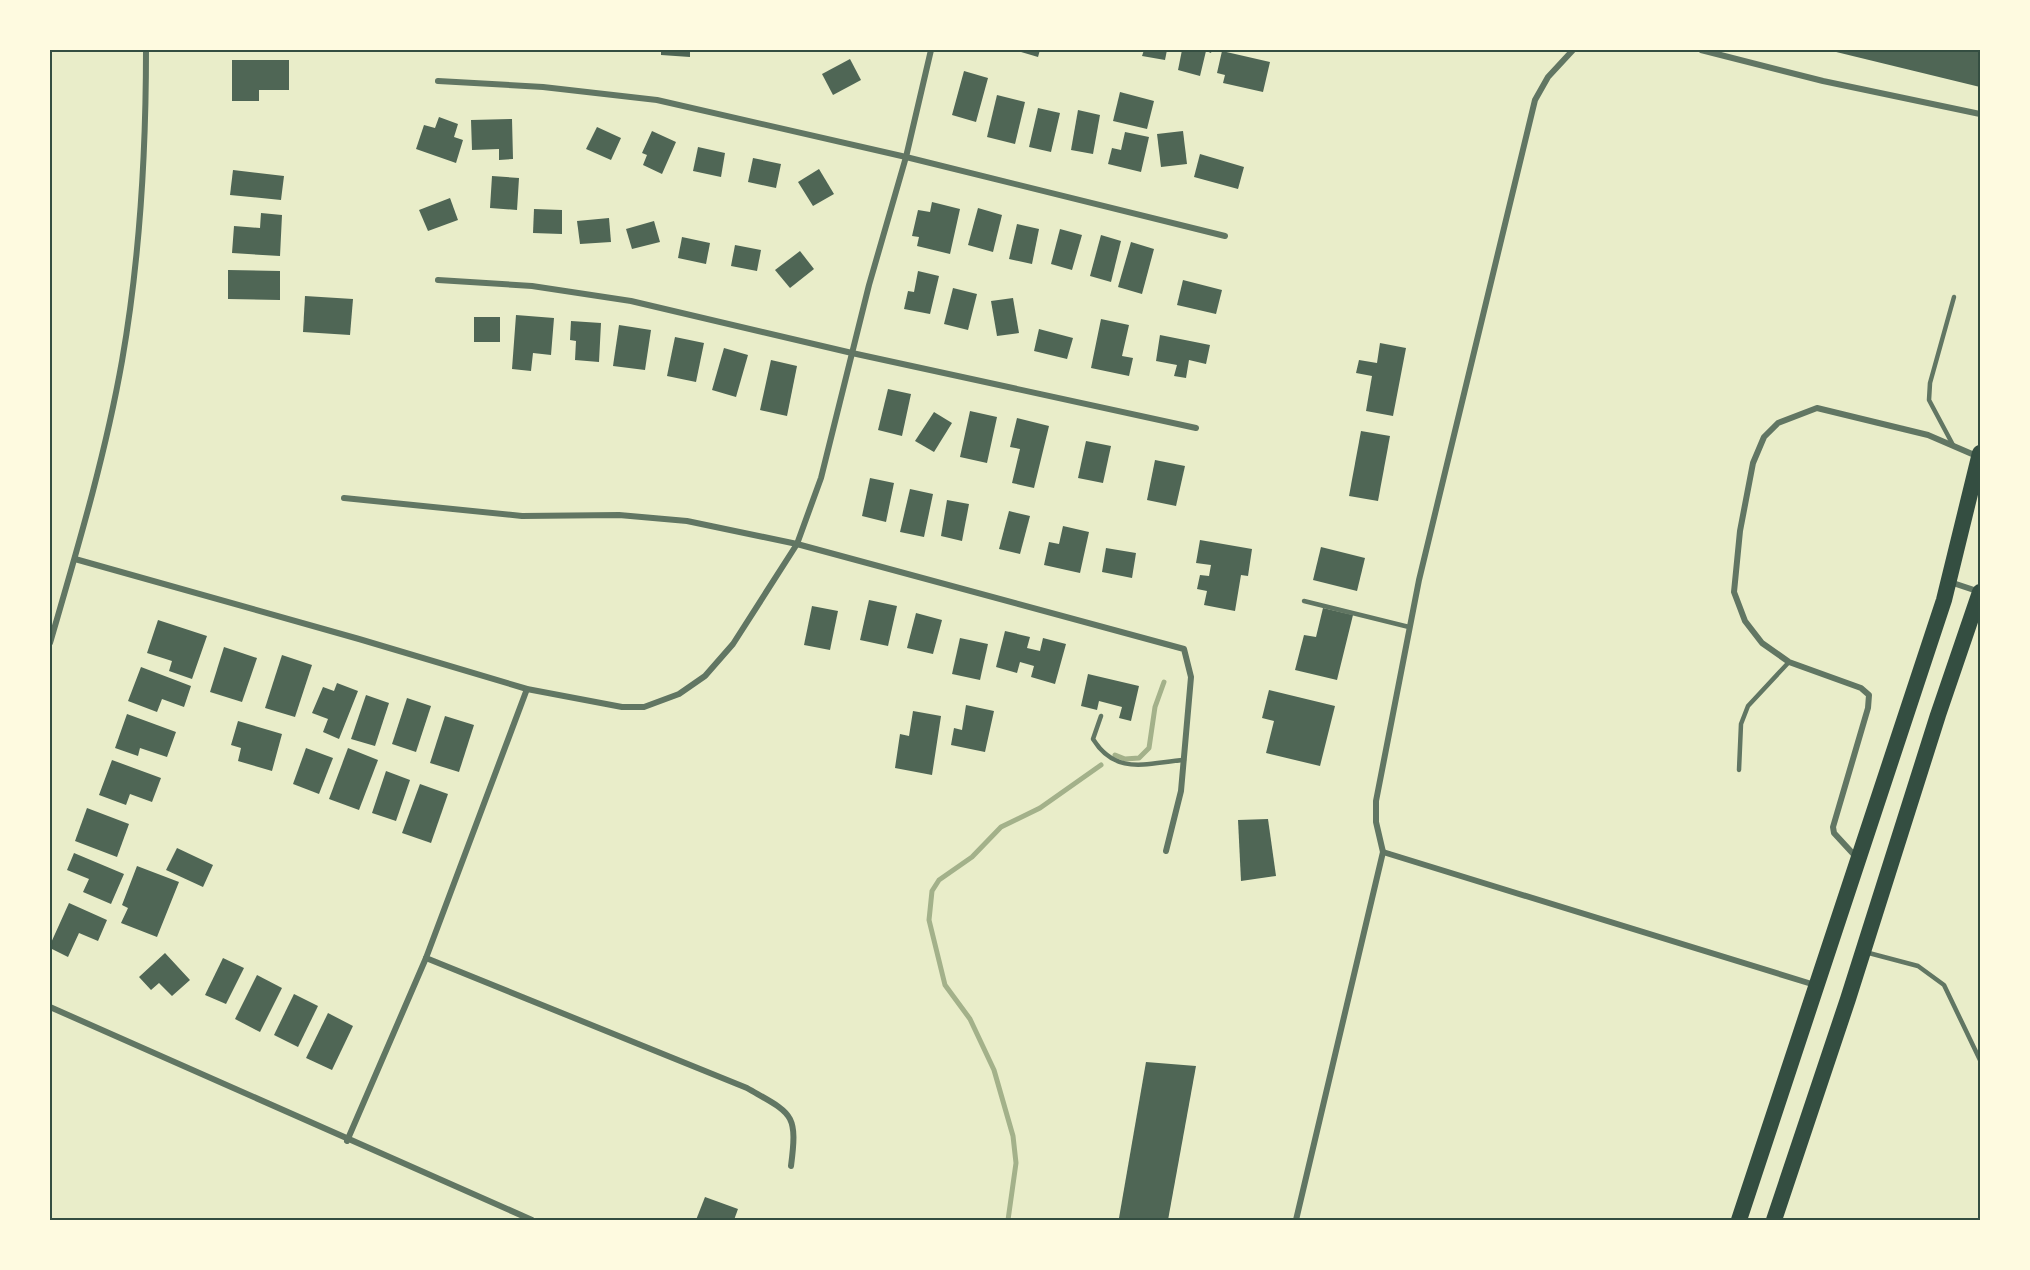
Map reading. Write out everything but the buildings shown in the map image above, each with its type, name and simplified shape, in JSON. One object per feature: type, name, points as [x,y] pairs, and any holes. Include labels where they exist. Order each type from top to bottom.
[{"type":"highway","points":[[1739,1221],[1949,582],[1980,455]]},
{"type":"highway","points":[[1774,1221],[1980,592]]},
{"type":"street","points":[[50,643],[103,451],[130,306],[144,157],[146,50]]},
{"type":"street","points":[[75,559],[527,689],[622,707],[644,706],[679,694],[705,676],[734,644],[797,544],[821,478],[852,353],[906,158],[931,50]]},
{"type":"street","points":[[1296,1221],[1383,852],[1376,822],[1376,801],[1409,627],[1535,100],[1548,77],[1574,50]]},
{"type":"street","points":[[1701,50],[1823,81],[1980,114]]},
{"type":"street","points":[[438,81],[543,87],[657,100],[1225,236]]},
{"type":"street","points":[[438,280],[532,286],[631,301],[852,353],[1196,428]]},
{"type":"street","points":[[1857,858],[1834,833],[1833,827],[1868,708],[1869,694],[1861,688],[1790,662],[1762,643],[1745,621],[1734,592],[1740,531],[1754,463],[1764,437],[1778,423],[1817,408],[1928,435],[1980,455]]},
{"type":"street","points":[[344,498],[522,516],[619,515],[687,521],[797,544],[1184,649],[1191,677],[1184,760],[1181,792],[1166,851]]},
{"type":"street","points":[[1949,582],[1980,592]]},
{"type":"street","points":[[347,1141],[426,958],[527,689]]},
{"type":"street","points":[[1383,852],[1818,986]]},
{"type":"street","points":[[426,958],[747,1088],[782,1108],[793,1122],[795,1132],[791,1166]]},
{"type":"street","points":[[50,1007],[347,1141],[532,1221]]},
{"type":"lane","points":[[1953,445],[1929,400],[1930,383],[1954,297]]},
{"type":"lane","points":[[1304,601],[1409,627]]},
{"type":"lane","points":[[1739,770],[1741,724],[1748,706],[1790,662]]},
{"type":"lane","points":[[1101,716],[1093,739],[1101,751],[1121,764],[1184,760]]},
{"type":"lane","points":[[1863,952],[1918,966],[1944,985],[1980,1060]]},
{"type":"waterway","points":[[1115,755],[1125,759],[1139,758],[1149,748],[1155,707],[1164,682]]},
{"type":"waterway","points":[[1008,1220],[1016,1163],[1013,1136],[994,1070],[970,1019],[945,985],[929,920],[932,891],[939,880],[972,857],[1001,827],[1040,808],[1101,765]]}]
